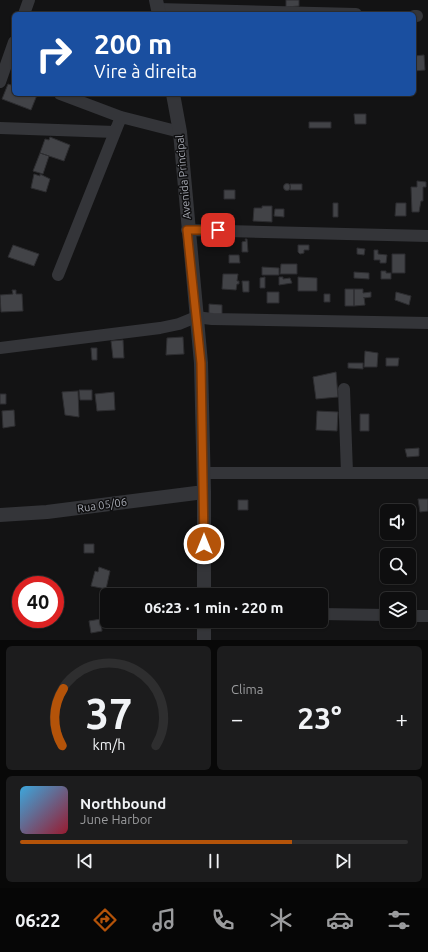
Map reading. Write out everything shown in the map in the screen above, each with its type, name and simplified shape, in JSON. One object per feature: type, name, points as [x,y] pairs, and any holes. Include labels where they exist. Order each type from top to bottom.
[{"type":"street","points":[[25,12],[28,0]]},
{"type":"street","points":[[158,8],[290,12]]},
{"type":"street","points":[[4,76],[12,49]]},
{"type":"street","points":[[65,96],[121,117],[180,132]]},
{"type":"street","name":"Avenida Principal","points":[[173,96],[180,132],[187,230],[201,363],[204,473],[204,588]]},
{"type":"street","points":[[58,274],[121,117]]},
{"type":"street","points":[[0,128],[115,132]]},
{"type":"street","points":[[187,230],[428,236]]},
{"type":"street","points":[[0,348],[160,328],[179,324],[196,317],[212,320],[428,323]]},
{"type":"street","points":[[344,388],[347,473]]},
{"type":"street","points":[[204,473],[428,473]]},
{"type":"street","name":"Rua 05/06","points":[[0,516],[47,512],[204,492]]},
{"type":"street","points":[[328,614],[380,615]]},
{"type":"street","points":[[416,616],[428,616]]},
{"type":"street","points":[[204,628],[204,640]]},
{"type":"building","points":[[286,0],[299,0],[299,6],[286,7]]},
{"type":"building","points":[[424,55],[425,70],[416,71],[416,56]]},
{"type":"building","points":[[8,84],[12,85],[12,96],[37,96],[31,110],[2,99]]},
{"type":"building","points":[[354,114],[366,114],[366,124],[355,124]]},
{"type":"building","points":[[309,122],[331,122],[331,128],[309,128]]},
{"type":"building","points":[[50,137],[70,145],[64,161],[40,153],[45,139],[49,140]]},
{"type":"building","points":[[40,153],[49,156],[43,174],[33,171]]},
{"type":"building","points":[[34,174],[40,176],[40,174],[50,179],[46,192],[31,188]]},
{"type":"building","points":[[417,181],[426,182],[426,187],[423,187],[423,201],[421,201],[419,212],[412,212],[411,187],[417,187]]},
{"type":"building","points":[[287,183],[290,184],[290,190],[287,191],[284,190],[283,187],[284,184]]},
{"type":"building","points":[[290,184],[302,184],[302,190],[290,190]]},
{"type":"building","points":[[224,190],[235,190],[235,199],[224,199]]},
{"type":"building","points":[[333,203],[338,203],[338,217],[333,217]]},
{"type":"building","points":[[396,203],[406,203],[406,216],[395,216]]},
{"type":"building","points":[[262,206],[272,206],[272,222],[253,221],[254,208],[262,208]]},
{"type":"building","points":[[275,209],[284,209],[284,217],[274,216]]},
{"type":"building","points":[[245,239],[247,239],[248,252],[242,252],[242,242],[246,241]]},
{"type":"building","points":[[13,245],[39,254],[34,266],[8,257]]},
{"type":"building","points":[[298,245],[309,245],[309,250],[304,250],[304,253],[300,254],[298,252]]},
{"type":"building","points":[[357,248],[365,249],[364,255],[357,254]]},
{"type":"building","points":[[374,250],[378,250],[378,254],[387,255],[386,263],[380,263],[380,260],[374,260]]},
{"type":"building","points":[[392,254],[405,254],[405,273],[392,273]]},
{"type":"building","points":[[229,255],[239,255],[240,263],[229,263]]},
{"type":"building","points":[[281,264],[297,264],[297,274],[280,274]]},
{"type":"building","points":[[262,267],[279,268],[279,275],[262,275]]},
{"type":"building","points":[[381,271],[391,273],[391,279],[381,279]]},
{"type":"building","points":[[354,272],[369,273],[369,279],[354,278]]},
{"type":"building","points":[[223,274],[238,274],[237,281],[239,281],[239,284],[237,284],[236,290],[222,289]]},
{"type":"building","points":[[265,277],[265,288],[260,288],[260,278]]},
{"type":"building","points":[[279,277],[283,277],[283,279],[290,278],[292,283],[279,285]]},
{"type":"building","points":[[298,277],[317,278],[317,291],[298,291]]},
{"type":"building","points":[[242,281],[249,281],[249,292],[243,292]]},
{"type":"building","points":[[345,289],[354,289],[354,306],[345,306]]},
{"type":"building","points":[[354,289],[363,289],[363,293],[371,292],[371,297],[364,298],[365,305],[354,306]]},
{"type":"building","points":[[12,290],[16,290],[16,294],[22,294],[23,311],[1,312],[0,295],[13,294]]},
{"type":"building","points":[[267,292],[279,292],[279,303],[267,303]]},
{"type":"building","points":[[396,292],[411,296],[409,305],[395,300]]},
{"type":"building","points":[[324,294],[330,294],[330,302],[324,302]]},
{"type":"building","points":[[209,304],[222,305],[222,315],[209,314]]},
{"type":"building","points":[[183,337],[184,354],[166,355],[167,338]]},
{"type":"building","points":[[123,340],[124,358],[113,358],[111,341]]},
{"type":"building","points":[[91,348],[97,348],[97,360],[92,360]]},
{"type":"building","points":[[365,351],[378,353],[377,367],[364,367]]},
{"type":"building","points":[[386,358],[399,358],[398,366],[386,366]]},
{"type":"building","points":[[348,363],[363,363],[363,369],[348,368]]},
{"type":"building","points":[[336,372],[338,397],[316,399],[313,377]]},
{"type":"building","points":[[79,390],[92,390],[92,400],[80,400]]},
{"type":"building","points":[[78,391],[79,417],[65,415],[62,392]]},
{"type":"building","points":[[114,392],[115,410],[97,411],[95,394]]},
{"type":"building","points":[[0,394],[6,394],[6,404],[0,404]]},
{"type":"building","points":[[14,410],[15,426],[3,428],[2,411]]},
{"type":"building","points":[[317,411],[338,412],[337,431],[316,430]]},
{"type":"building","points":[[360,414],[369,414],[369,431],[360,431]]},
{"type":"building","points":[[419,448],[419,456],[407,457],[405,449]]},
{"type":"building","points":[[418,499],[428,499],[428,511],[420,512]]},
{"type":"building","points":[[238,500],[248,500],[248,510],[238,510]]},
{"type":"building","points":[[84,544],[94,544],[94,553],[84,553]]},
{"type":"building","points":[[99,567],[110,571],[106,588],[91,586],[95,571],[98,572]]},
{"type":"building","points":[[100,619],[100,628],[102,628],[102,631],[91,633],[89,621]]},
{"type":"route","points":[[204,544],[201,363],[187,230],[218,230]]}]
